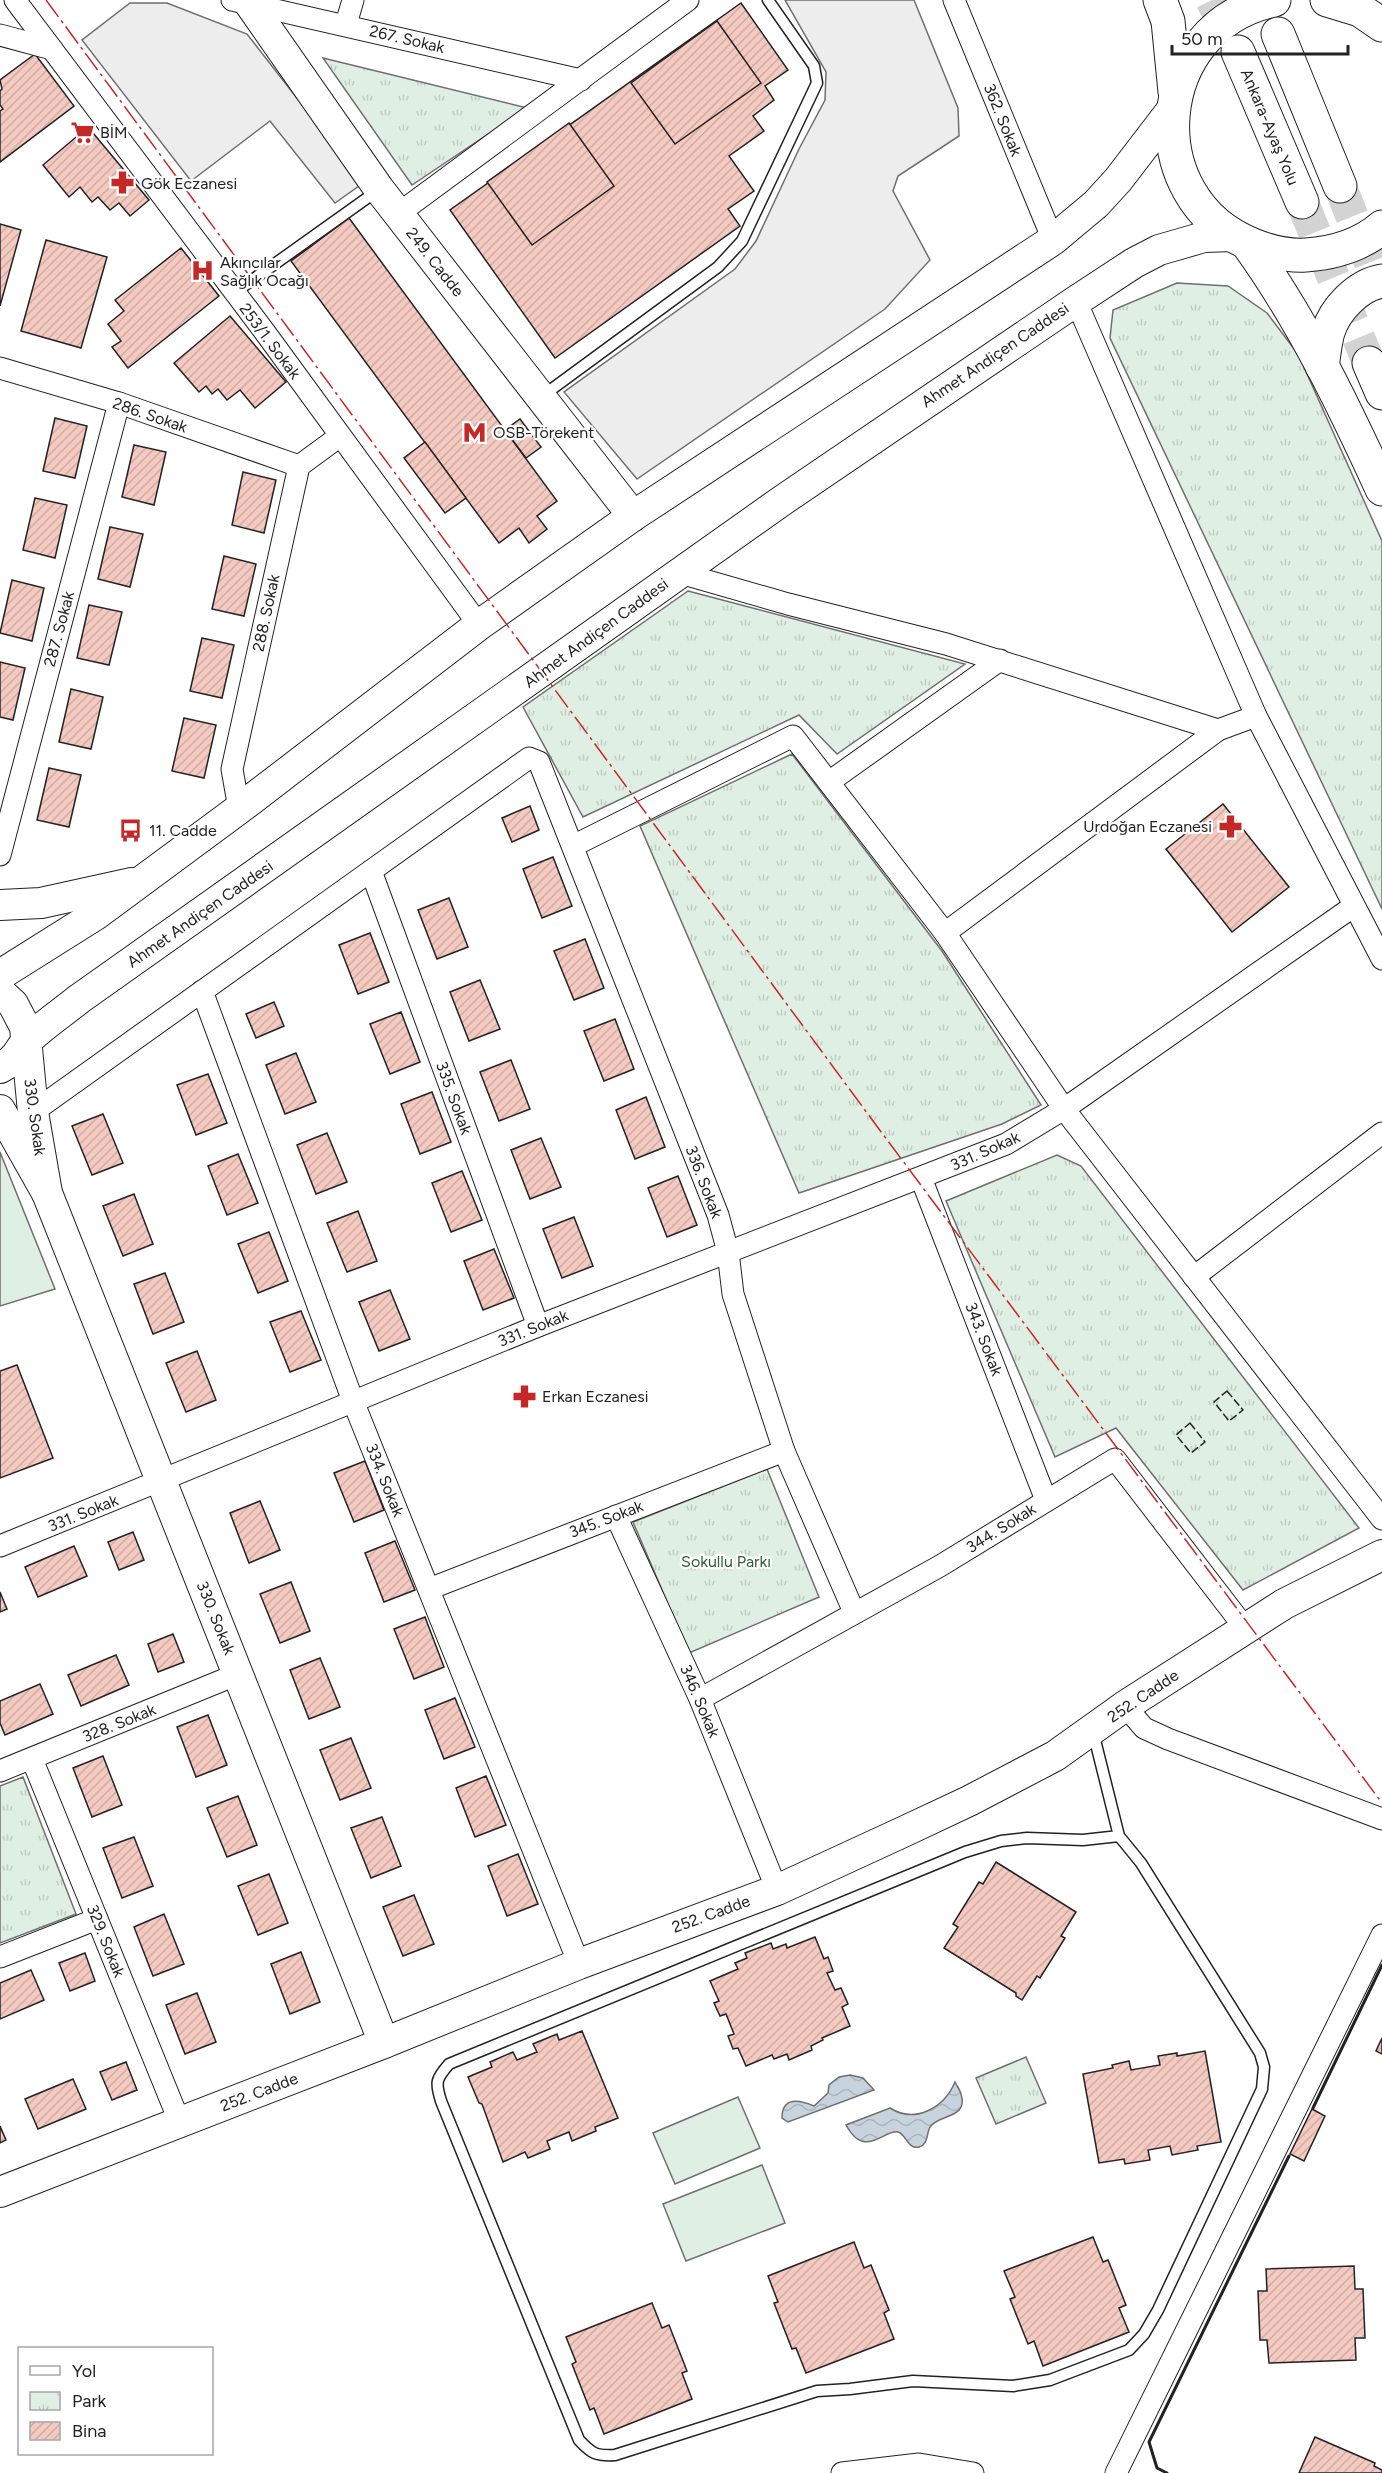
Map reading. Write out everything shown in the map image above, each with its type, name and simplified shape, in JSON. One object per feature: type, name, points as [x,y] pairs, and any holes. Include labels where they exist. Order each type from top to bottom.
[{"type":"highway","points":[[1160,0],[1168,21],[1175,101]]},
{"type":"highway","points":[[1274,0],[1260,3],[1236,14],[1215,29],[1198,48],[1184,70],[1175,101],[1172,123],[1174,152],[1183,179],[1198,204],[1218,225],[1241,239],[1268,251],[1295,256],[1322,254],[1349,247],[1374,234],[1382,227]]},
{"type":"highway","points":[[1278,34],[1340,186]]},
{"type":"highway","name":"Ankara-Ayaş Yolu","points":[[1238,52],[1302,202]]},
{"type":"highway","points":[[1241,239],[1264,266],[1322,366],[1382,489]]},
{"type":"highway","points":[[1322,366],[1328,331],[1348,300],[1370,283],[1382,281]]},
{"type":"highway","points":[[1369,363],[1382,393]]},
{"type":"main road","name":"249. Cadde","points":[[243,2],[379,189],[633,516]]},
{"type":"main road","points":[[0,975],[97,914],[239,809],[479,625],[633,516],[1053,240],[1096,204],[1134,162],[1175,101]]},
{"type":"main road","name":"Ahmet Andiçen Caddesi","points":[[0,1068],[16,1057],[27,1040],[79,999],[783,500],[1076,301],[1134,263],[1159,250],[1204,237],[1241,239]]},
{"type":"main road","points":[[0,905],[41,903],[138,882]]},
{"type":"main road","points":[[0,992],[13,1004],[20,1015],[27,1040]]},
{"type":"main road","name":"330. Sokak","points":[[27,1040],[33,1112],[47,1193]]},
{"type":"main road","name":"330. Sokak","points":[[0,1110],[47,1193],[384,2043]]},
{"type":"main road","name":"252. Cadde","points":[[0,2193],[579,1964],[777,1890],[969,1801],[1045,1762],[1093,1731],[1125,1706],[1284,1604],[1382,1555]]},
{"type":"street","name":"253/1. Sokak","points":[[15,0],[479,625]]},
{"type":"street","points":[[346,24],[353,0]]},
{"type":"street","points":[[398,214],[688,0]]},
{"type":"street","name":"362. Sokak","points":[[954,0],[1053,240]]},
{"type":"street","name":"267. Sokak","points":[[243,2],[581,80]]},
{"type":"street","points":[[0,35],[52,49]]},
{"type":"street","points":[[1076,301],[1256,716],[1382,959]]},
{"type":"street","name":"286. Sokak","points":[[0,368],[119,403],[299,466]]},
{"type":"street","name":"287. Sokak","points":[[0,855],[119,403]]},
{"type":"street","points":[[299,466],[340,436]]},
{"type":"street","name":"288. Sokak","points":[[239,809],[232,769],[299,466]]},
{"type":"street","points":[[680,573],[788,604],[946,644],[1218,730]]},
{"type":"street","points":[[828,782],[1000,660]]},
{"type":"street","points":[[945,933],[1218,730],[1256,716]]},
{"type":"street","points":[[573,846],[793,736],[945,933],[1064,1109],[1382,1520]]},
{"type":"street","name":"336. Sokak","points":[[371,871],[529,758],[534,758],[539,762],[718,1215],[728,1252],[733,1294],[784,1450],[854,1612]]},
{"type":"street","points":[[33,1112],[371,871]]},
{"type":"street","name":"335. Sokak","points":[[371,871],[538,1326]]},
{"type":"street","name":"331. Sokak","points":[[0,1546],[538,1326],[1006,1144],[1064,1109],[1354,906]]},
{"type":"street","name":"334. Sokak","points":[[202,991],[353,1401],[579,1964]]},
{"type":"street","points":[[1194,1277],[1382,1133]]},
{"type":"street","name":"343. Sokak","points":[[921,1178],[1046,1500]]},
{"type":"street","name":"345. Sokak","points":[[429,1588],[784,1450]]},
{"type":"street","name":"344. Sokak","points":[[700,1699],[940,1566],[1115,1459],[1245,1628]]},
{"type":"street","name":"346. Sokak","points":[[616,1516],[700,1699],[777,1890]]},
{"type":"street","name":"328. Sokak","points":[[0,1772],[238,1674]]},
{"type":"street","points":[[1125,1706],[1144,1728],[1168,1740],[1382,1819]]},
{"type":"street","name":"329. Sokak","points":[[32,1759],[180,2122]]},
{"type":"street","points":[[0,1957],[97,1918]]},
{"type":"street","points":[[1116,2473],[1382,1935]]},
{"type":"street","points":[[842,2473],[920,2464],[973,2473]]},
{"type":"lane","points":[[541,397],[718,267],[742,241],[817,83],[814,66],[768,0]]},
{"type":"lane","points":[[233,293],[379,189]]},
{"type":"lane","points":[[1093,1731],[1119,1836],[1141,1863],[1260,2053],[1264,2067],[1262,2089],[1158,2310],[1144,2334],[1129,2350],[1050,2380],[1013,2386],[913,2381],[850,2390],[817,2391],[615,2455],[602,2456],[590,2452],[579,2440],[441,2101],[436,2085],[439,2075],[449,2064],[965,1852],[1001,1841],[1027,1838],[1083,1840],[1119,1836]]},
{"type":"green space","points":[[323,58],[527,108],[412,185]]},
{"type":"green space","points":[[1177,283],[1228,286],[1267,313],[1298,354],[1382,541],[1382,909],[1110,338],[1113,310]]},
{"type":"green space","points":[[688,591],[965,664],[837,754],[799,715],[583,817],[523,707]]},
{"type":"green space","points":[[792,754],[942,951],[1041,1105],[1002,1124],[799,1193],[640,826]]},
{"type":"green space","points":[[0,1152],[55,1289],[0,1306]]},
{"type":"green space","points":[[1057,1155],[1081,1166],[1359,1528],[1243,1590],[1116,1428],[1055,1457],[946,1201]]},
{"type":"green space","name":"Sokullu Parkı","points":[[767,1469],[819,1597],[689,1653],[633,1522]]},
{"type":"green space","points":[[23,1777],[76,1914],[0,1943],[0,1786]]},
{"type":"green space","points":[[1026,2057],[1046,2103],[996,2124],[976,2078]]},
{"type":"green space","points":[[738,2097],[760,2148],[675,2184],[653,2133]]},
{"type":"green space","points":[[762,2165],[785,2223],[686,2261],[663,2204]]},
{"type":"shaded area","points":[[785,0],[914,0],[958,108],[959,136],[898,176],[893,191],[930,260],[885,309],[637,479],[564,392],[735,269],[756,241],[799,149],[825,100],[826,72]]},
{"type":"shaded area","points":[[130,3],[167,3],[247,34],[363,183],[335,203],[270,121],[191,181],[82,40]]},
{"type":"water","points":[[850,2075],[863,2078],[874,2090],[788,2122],[782,2118],[788,2103],[798,2101],[814,2106],[828,2093],[829,2085],[839,2077]]},
{"type":"water","points":[[955,2082],[961,2094],[961,2108],[934,2123],[922,2146],[912,2146],[898,2132],[867,2142],[853,2135],[846,2125],[890,2108],[909,2114],[928,2111],[944,2099]]},
{"type":"building","points":[[741,3],[788,70],[765,86],[774,100],[753,116],[764,131],[729,156],[754,191],[728,209],[740,226],[555,358],[450,210]]},
{"type":"building","points":[[717,21],[761,83],[675,144],[631,83]]},
{"type":"building","points":[[35,54],[74,106],[0,162],[0,111],[3,109],[0,105],[2,89],[0,80]]},
{"type":"building","points":[[569,123],[614,186],[532,245],[487,182]]},
{"type":"building","points":[[88,127],[149,200],[130,216],[119,203],[110,210],[98,197],[92,202],[80,187],[69,197],[43,165]]},
{"type":"building","points":[[349,218],[557,501],[537,516],[547,529],[529,543],[519,528],[499,543],[291,261]]},
{"type":"building","points":[[0,224],[21,230],[0,306]]},
{"type":"building","points":[[46,240],[107,257],[81,348],[21,331]]},
{"type":"building","points":[[181,248],[219,296],[128,368],[112,347],[121,341],[108,324],[124,311],[115,300]]},
{"type":"building","points":[[230,316],[286,382],[255,408],[240,390],[227,400],[218,389],[212,394],[206,386],[199,392],[174,363]]},
{"type":"building","points":[[55,418],[87,426],[75,478],[43,471]]},
{"type":"building","points":[[520,419],[541,447],[526,458],[505,430]]},
{"type":"building","points":[[425,442],[466,498],[445,513],[404,458]]},
{"type":"building","points":[[134,445],[166,452],[154,505],[122,497]]},
{"type":"building","points":[[243,472],[276,480],[264,533],[232,525]]},
{"type":"building","points":[[35,498],[67,505],[55,558],[23,550]]},
{"type":"building","points":[[110,527],[143,534],[130,587],[98,579]]},
{"type":"building","points":[[224,556],[256,564],[244,616],[212,609]]},
{"type":"building","points":[[12,580],[44,588],[32,641],[0,633]]},
{"type":"building","points":[[89,605],[122,612],[109,665],[77,658]]},
{"type":"building","points":[[202,638],[234,645],[222,698],[190,691]]},
{"type":"building","points":[[0,662],[25,668],[13,720],[0,717]]},
{"type":"building","points":[[71,689],[103,697],[91,749],[59,742]]},
{"type":"building","points":[[184,718],[216,725],[204,778],[172,771]]},
{"type":"building","points":[[49,768],[81,775],[69,827],[37,820]]},
{"type":"building","points":[[1223,804],[1289,887],[1232,932],[1166,849]]},
{"type":"building","points":[[530,806],[539,830],[512,842],[502,818]]},
{"type":"building","points":[[553,857],[572,906],[542,918],[523,869]]},
{"type":"building","points":[[449,898],[468,947],[437,959],[418,910]]},
{"type":"building","points":[[370,933],[389,982],[358,994],[339,945]]},
{"type":"building","points":[[585,939],[604,988],[574,1000],[554,951]]},
{"type":"building","points":[[480,980],[500,1029],[469,1041],[450,992]]},
{"type":"building","points":[[274,1002],[284,1026],[256,1038],[246,1014]]},
{"type":"building","points":[[401,1012],[420,1062],[390,1074],[370,1024]]},
{"type":"building","points":[[615,1019],[634,1069],[604,1081],[584,1031]]},
{"type":"building","points":[[296,1053],[316,1102],[285,1114],[266,1065]]},
{"type":"building","points":[[511,1060],[530,1109],[499,1121],[480,1072]]},
{"type":"building","points":[[208,1074],[227,1123],[196,1135],[177,1085]]},
{"type":"building","points":[[432,1092],[451,1142],[420,1154],[401,1104]]},
{"type":"building","points":[[646,1097],[665,1147],[635,1159],[616,1110]]},
{"type":"building","points":[[103,1114],[123,1163],[92,1175],[72,1126]]},
{"type":"building","points":[[327,1133],[347,1182],[316,1194],[297,1145]]},
{"type":"building","points":[[541,1138],[561,1187],[530,1199],[511,1150]]},
{"type":"building","points":[[238,1154],[258,1203],[227,1215],[208,1166]]},
{"type":"building","points":[[462,1171],[482,1220],[451,1232],[432,1183]]},
{"type":"building","points":[[678,1176],[697,1225],[667,1237],[648,1188]]},
{"type":"building","points":[[134,1194],[153,1244],[123,1256],[103,1206]]},
{"type":"building","points":[[358,1211],[377,1261],[347,1272],[327,1223]]},
{"type":"building","points":[[574,1217],[593,1266],[562,1278],[543,1229]]},
{"type":"building","points":[[269,1232],[288,1281],[258,1293],[238,1244]]},
{"type":"building","points":[[494,1249],[514,1298],[483,1310],[464,1261]]},
{"type":"building","points":[[165,1273],[184,1322],[153,1334],[134,1284]]},
{"type":"building","points":[[390,1290],[410,1339],[379,1351],[359,1302]]},
{"type":"building","points":[[301,1311],[321,1360],[290,1372],[270,1322]]},
{"type":"building","points":[[197,1351],[216,1400],[186,1412],[166,1363]]},
{"type":"building","points":[[17,1365],[53,1458],[0,1478],[0,1371]]},
{"type":"building","points":[[365,1461],[384,1510],[354,1522],[334,1473]]},
{"type":"building","points":[[260,1501],[280,1550],[249,1563],[230,1513]]},
{"type":"building","points":[[133,1532],[144,1560],[119,1570],[108,1542]]},
{"type":"building","points":[[395,1541],[415,1590],[384,1602],[365,1553]]},
{"type":"building","points":[[74,1546],[87,1576],[38,1597],[25,1567]]},
{"type":"building","points":[[291,1582],[310,1631],[280,1643],[260,1594]]},
{"type":"building","points":[[0,1592],[7,1609],[0,1612]]},
{"type":"building","points":[[425,1617],[444,1667],[414,1679],[394,1629]]},
{"type":"building","points":[[173,1634],[184,1662],[158,1672],[148,1644]]},
{"type":"building","points":[[116,1655],[129,1685],[81,1706],[68,1675]]},
{"type":"building","points":[[320,1658],[340,1707],[309,1719],[290,1670]]},
{"type":"building","points":[[40,1684],[53,1714],[5,1735],[0,1723],[0,1701]]},
{"type":"building","points":[[455,1698],[475,1747],[444,1759],[425,1710]]},
{"type":"building","points":[[208,1715],[227,1765],[196,1777],[177,1727]]},
{"type":"building","points":[[351,1738],[371,1788],[340,1800],[320,1750]]},
{"type":"building","points":[[103,1756],[122,1805],[92,1817],[73,1768]]},
{"type":"building","points":[[486,1776],[506,1825],[475,1837],[456,1788]]},
{"type":"building","points":[[238,1796],[257,1845],[227,1857],[207,1808]]},
{"type":"building","points":[[382,1817],[401,1866],[371,1878],[351,1828]]},
{"type":"building","points":[[134,1837],[153,1886],[122,1898],[103,1848]]},
{"type":"building","points":[[518,1854],[538,1904],[507,1916],[488,1866]]},
{"type":"building","points":[[996,1862],[1076,1912],[1061,1936],[1065,1938],[1040,1978],[1037,1976],[1022,2000],[1016,1996],[1016,1993],[944,1948],[958,1927],[953,1924],[979,1882],[983,1884]]},
{"type":"building","points":[[269,1874],[288,1923],[258,1935],[238,1886]]},
{"type":"building","points":[[414,1895],[434,1944],[403,1956],[383,1907]]},
{"type":"building","points":[[164,1914],[184,1964],[153,1976],[134,1927]]},
{"type":"building","points":[[815,1937],[824,1959],[828,1957],[833,1971],[827,1973],[835,1990],[841,1988],[848,2004],[842,2007],[850,2026],[822,2038],[823,2040],[811,2046],[812,2050],[789,2060],[787,2054],[774,2059],[772,2055],[746,2066],[738,2048],[733,2049],[728,2036],[734,2034],[726,2014],[720,2016],[714,2003],[719,2001],[710,1981],[738,1969],[735,1963],[747,1958],[745,1953],[771,1943],[773,1949],[786,1944],[787,1948]]},
{"type":"building","points":[[301,1952],[320,2002],[290,2014],[271,1964]]},
{"type":"building","points":[[85,1953],[95,1981],[70,1991],[59,1963]]},
{"type":"building","points":[[31,1970],[44,2000],[0,2019],[0,1983]]},
{"type":"building","points":[[197,1993],[216,2042],[185,2054],[166,2005]]},
{"type":"building","points":[[582,2031],[618,2118],[595,2127],[596,2131],[572,2141],[569,2132],[547,2141],[550,2149],[528,2158],[525,2152],[503,2162],[482,2104],[479,2103],[468,2077],[492,2067],[490,2062],[513,2052],[517,2060],[537,2052],[533,2044],[557,2034],[559,2040]]},
{"type":"building","points":[[1382,2038],[1382,2054],[1376,2051]]},
{"type":"building","points":[[1205,2051],[1221,2142],[1197,2146],[1198,2150],[1172,2155],[1170,2146],[1148,2150],[1150,2160],[1125,2164],[1124,2159],[1099,2163],[1083,2074],[1113,2068],[1112,2065],[1129,2061],[1131,2070],[1160,2065],[1158,2056],[1177,2053],[1177,2056]]},
{"type":"building","points":[[126,2062],[137,2090],[112,2100],[100,2072]]},
{"type":"building","points":[[73,2079],[86,2109],[38,2129],[25,2099]]},
{"type":"building","points":[[1312,2109],[1325,2116],[1304,2161],[1290,2154]]},
{"type":"building","points":[[0,2126],[6,2140],[0,2143]]},
{"type":"building","points":[[1093,2237],[1103,2262],[1108,2260],[1126,2305],[1119,2308],[1129,2332],[1043,2366],[1034,2341],[1028,2344],[1010,2299],[1015,2297],[1004,2271]]},
{"type":"building","points":[[854,2242],[864,2268],[871,2265],[889,2310],[884,2313],[894,2339],[806,2373],[796,2348],[792,2349],[774,2303],[778,2302],[768,2276]]},
{"type":"building","points":[[1354,2266],[1355,2289],[1363,2289],[1365,2338],[1355,2338],[1356,2360],[1269,2363],[1267,2340],[1260,2340],[1258,2291],[1267,2291],[1266,2269]]},
{"type":"building","points":[[652,2303],[662,2328],[669,2325],[687,2371],[682,2373],[692,2399],[604,2434],[594,2408],[590,2410],[572,2364],[576,2362],[566,2337]]},
{"type":"building","points":[[1315,2437],[1375,2463],[1374,2466],[1382,2470],[1382,2473],[1299,2473]]},
{"type":"tunnel","points":[[1212,0],[1236,50]]},
{"type":"tunnel","points":[[1340,186],[1382,292]]},
{"type":"tunnel","points":[[1302,202],[1369,363]]},
{"type":"fence","points":[[1227,1391],[1243,1410],[1229,1421],[1214,1402],[1227,1391]]},
{"type":"fence","points":[[1190,1423],[1205,1442],[1191,1453],[1176,1435],[1190,1423]]},
{"type":"wall","points":[[1313,2108],[1382,1965]]},
{"type":"wall","points":[[1167,2473],[1157,2468],[1149,2442],[1289,2156]]},
{"type":"power","points":[[46,0],[876,1125],[1382,1803]]},
{"type":"place","name":"BİM","points":[[82,132]]},
{"type":"place","name":"Gök Eczanesi","points":[[123,183]]},
{"type":"place","name":"Akıncılar Sağlık Ocağı","points":[[202,271]]},
{"type":"place","name":"OSB-Törekent","points":[[475,432]]},
{"type":"place","name":"Urdoğan Eczanesi","points":[[1230,826]]},
{"type":"place","name":"11. Cadde","points":[[131,830]]},
{"type":"place","name":"Erkan Eczanesi","points":[[524,1396]]}]
